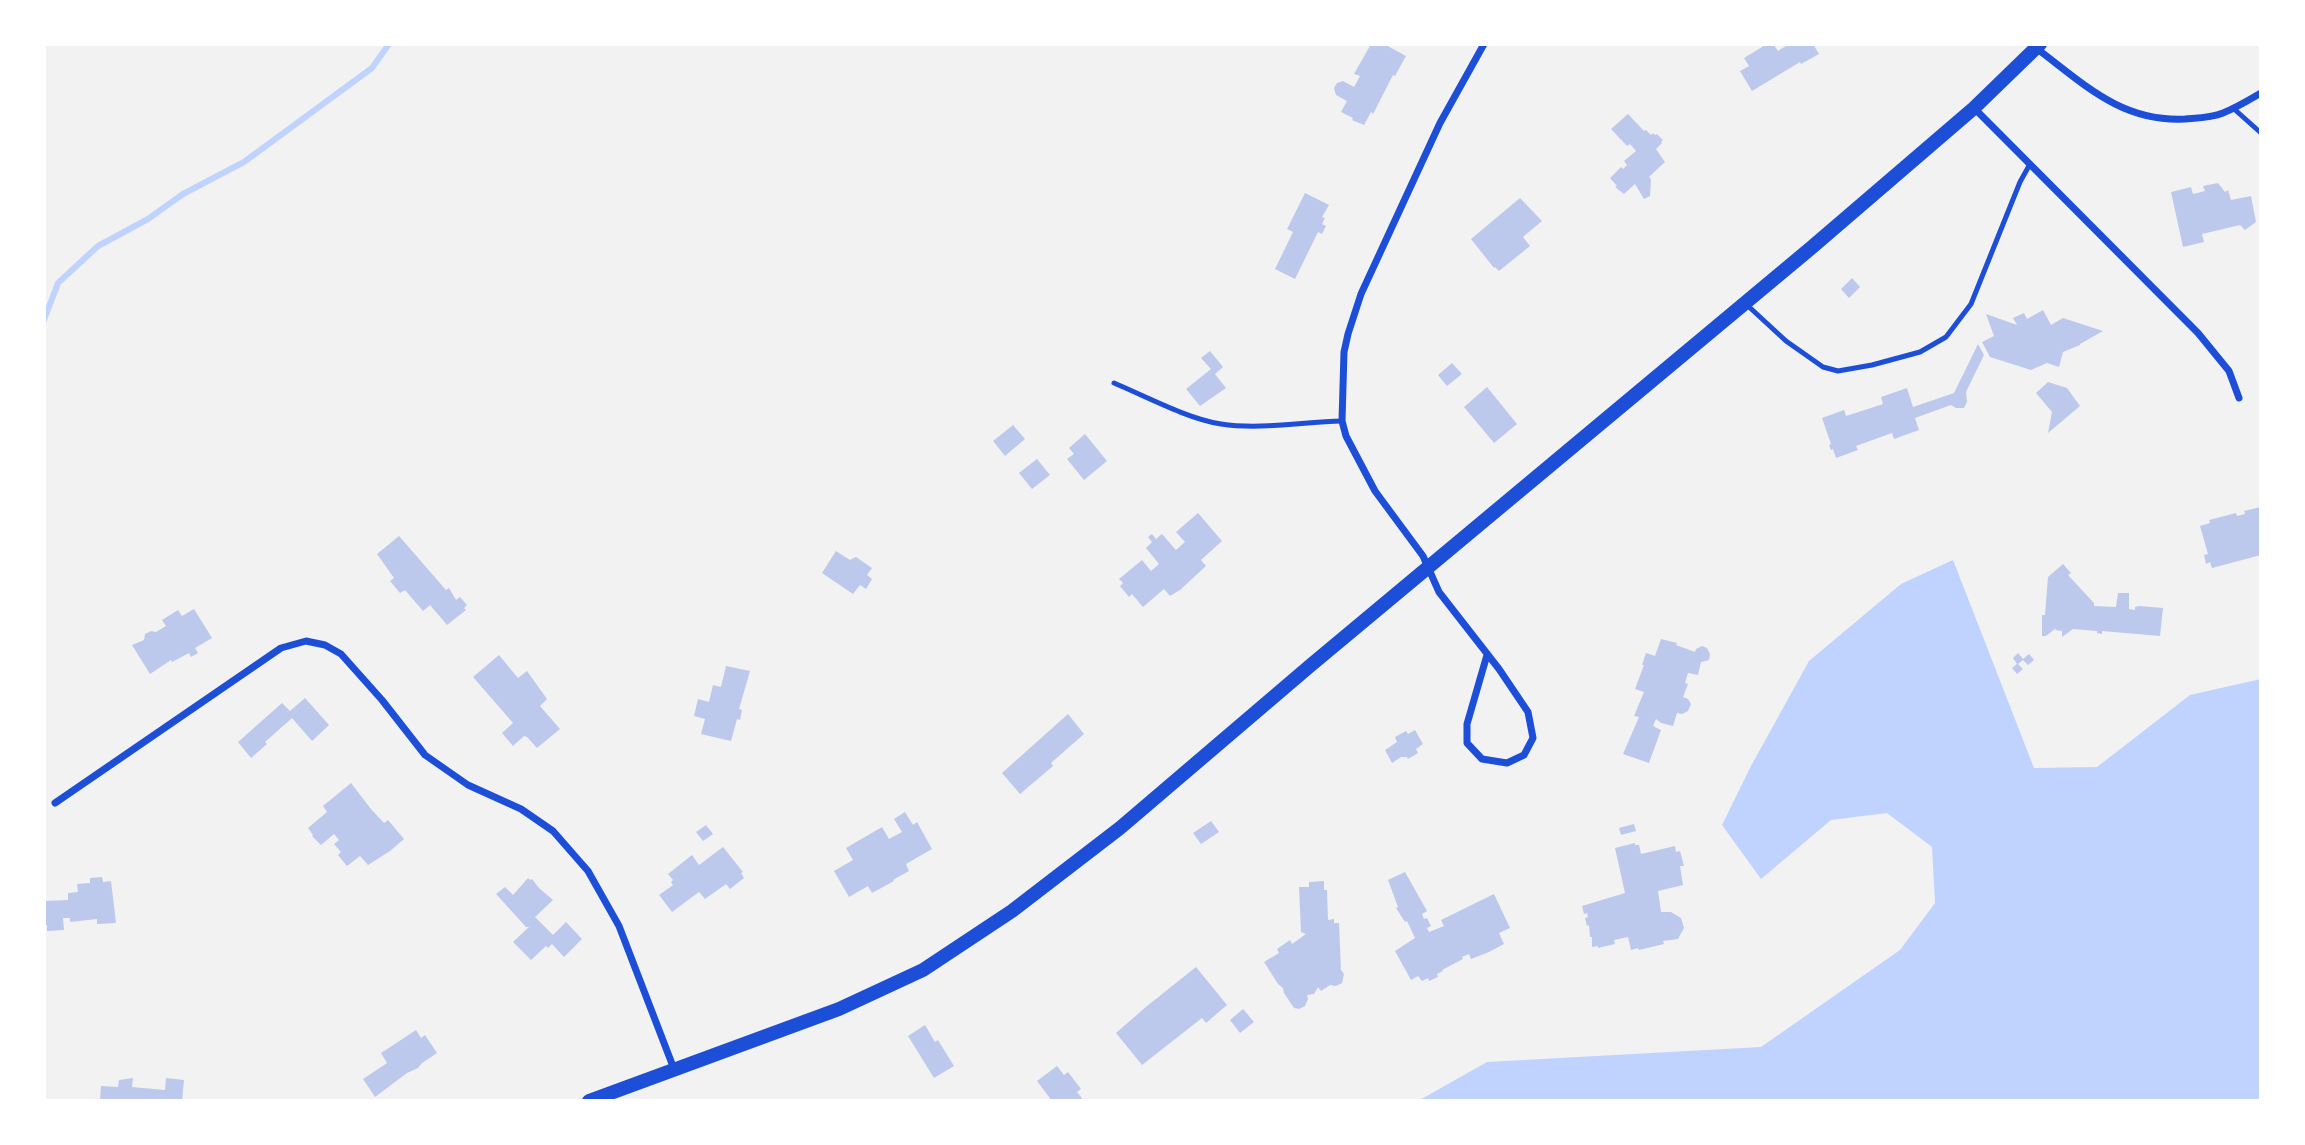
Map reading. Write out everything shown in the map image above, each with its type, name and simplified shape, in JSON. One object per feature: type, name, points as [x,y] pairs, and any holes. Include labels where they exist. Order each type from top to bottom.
[{"type":"main road","points":[[589,1101],[839,1010],[923,970],[1012,911],[1120,828],[1745,303],[1974,108],[2038,46]]},
{"type":"street","points":[[1484,44],[1440,122],[1361,294],[1344,352],[1342,421],[1346,436],[1375,491],[1423,556],[1439,592],[1487,654],[1528,712],[1533,738],[1524,755],[1507,764],[1482,759],[1467,743],[1467,724],[1487,654]]},
{"type":"street","points":[[2038,46],[2110,102],[2131,112],[2174,119],[2199,118],[2221,114],[2261,93]]},
{"type":"street","points":[[1974,108],[2198,333],[2229,371],[2239,398]]},
{"type":"street","points":[[55,803],[281,648],[306,641],[325,645],[341,654],[382,700],[425,755],[468,785],[521,809],[553,831],[588,871],[619,926],[674,1069]]},
{"type":"lane","points":[[2233,108],[2261,133]]},
{"type":"lane","points":[[1745,303],[1786,341],[1823,367],[1838,371],[1920,352],[1946,337],[1971,304],[2020,182],[2030,164]]},
{"type":"lane","points":[[1114,383],[1199,419],[1221,424],[1342,421]]},
{"type":"water","points":[[1953,560],[2034,768],[2097,767],[2190,695],[2261,679],[2261,1101],[1418,1101],[1487,1062],[1761,1047],[1900,950],[1935,903],[1932,847],[1887,813],[1831,820],[1761,879],[1722,825],[1809,661],[1901,584]]},
{"type":"building","points":[[1371,44],[1384,44],[1406,56],[1364,125],[1341,112],[1347,101],[1336,95],[1334,88],[1337,83],[1343,81],[1354,87],[1360,76],[1354,74]]},
{"type":"building","points":[[1767,44],[1773,44],[1778,51],[1789,44],[1813,44],[1819,54],[1801,64],[1800,62],[1752,91],[1740,71],[1749,66],[1744,58]]},
{"type":"building","points":[[1628,114],[1644,131],[1651,135],[1657,134],[1663,140],[1656,149],[1665,162],[1649,177],[1650,196],[1644,199],[1635,184],[1624,194],[1615,187],[1617,186],[1610,178],[1627,165],[1624,161],[1636,151],[1630,144],[1627,146],[1611,129]]},
{"type":"building","points":[[2218,183],[2225,192],[2228,190],[2231,200],[2251,196],[2256,222],[2245,230],[2240,225],[2202,234],[2204,242],[2183,247],[2171,192],[2191,187],[2193,194],[2205,191],[2203,186]]},
{"type":"building","points":[[1305,193],[1329,205],[1322,217],[1325,218],[1322,224],[1326,226],[1322,234],[1318,232],[1295,279],[1275,269],[1293,232],[1287,229]]},
{"type":"building","points":[[1520,198],[1542,221],[1523,237],[1530,246],[1499,271],[1471,239]]},
{"type":"building","points":[[1852,278],[1860,287],[1849,298],[1841,289]]},
{"type":"building","points":[[2043,310],[2051,325],[2063,318],[2103,331],[2063,352],[2059,367],[2047,363],[2031,370],[1990,357],[1982,342],[1994,336],[1986,314],[2017,325],[2013,318],[2024,313],[2027,319]]},
{"type":"building","points":[[1978,344],[1984,355],[1966,392],[1967,402],[1964,408],[1951,405],[1915,418],[1919,430],[1894,439],[1892,433],[1856,446],[1858,450],[1836,458],[1829,445],[1831,444],[1822,418],[1844,410],[1846,416],[1883,404],[1881,397],[1907,388],[1913,407],[1954,393]]},
{"type":"building","points":[[1210,351],[1223,367],[1215,374],[1226,388],[1200,406],[1186,389],[1211,369],[1201,358]]},
{"type":"building","points":[[1452,363],[1462,374],[1447,386],[1438,375]]},
{"type":"building","points":[[2048,382],[2067,388],[2080,406],[2048,433],[2052,412],[2036,393]]},
{"type":"building","points":[[1487,387],[1517,424],[1494,443],[1464,407]]},
{"type":"building","points":[[1013,425],[1025,439],[1005,456],[993,441]]},
{"type":"building","points":[[1085,434],[1107,461],[1084,480],[1067,459],[1074,454],[1069,448]]},
{"type":"building","points":[[1037,459],[1050,475],[1032,489],[1019,473]]},
{"type":"building","points":[[2261,507],[2261,555],[2212,568],[2210,562],[2206,564],[2204,555],[2208,554],[2200,526],[2210,523],[2209,520],[2236,513],[2237,516],[2245,514],[2244,511]]},
{"type":"building","points":[[1198,513],[1222,541],[1201,560],[1206,566],[1180,590],[1170,596],[1164,589],[1143,607],[1132,594],[1129,597],[1120,586],[1123,583],[1119,579],[1142,560],[1151,571],[1159,564],[1146,548],[1152,542],[1148,537],[1152,534],[1156,539],[1162,534],[1176,550],[1185,542],[1176,532]]},
{"type":"building","points":[[399,536],[446,590],[449,588],[456,600],[460,597],[467,605],[464,608],[466,610],[447,625],[430,605],[423,611],[405,590],[400,593],[390,581],[394,578],[377,554]]},
{"type":"building","points":[[836,551],[850,560],[856,557],[872,568],[867,575],[872,579],[866,589],[860,585],[853,594],[822,573]]},
{"type":"building","points":[[2063,564],[2071,573],[2068,575],[2094,606],[2116,607],[2118,593],[2129,593],[2129,609],[2135,610],[2135,607],[2139,606],[2163,608],[2160,636],[2102,631],[2102,634],[2097,631],[2073,629],[2062,637],[2062,631],[2055,630],[2056,628],[2042,636],[2042,615],[2045,615],[2048,577]]},
{"type":"building","points":[[194,609],[212,638],[195,648],[198,653],[191,657],[189,653],[172,662],[171,660],[150,674],[132,645],[144,640],[145,634],[166,626],[162,620],[178,610],[182,616]]},
{"type":"building","points":[[1661,639],[1695,652],[1702,646],[1707,648],[1710,654],[1709,660],[1701,662],[1698,675],[1688,673],[1685,683],[1688,684],[1683,697],[1691,704],[1688,711],[1677,713],[1673,726],[1656,719],[1653,726],[1661,730],[1649,763],[1623,754],[1639,717],[1634,716],[1644,692],[1635,689],[1642,665],[1646,653],[1655,656]]},
{"type":"building","points":[[2018,653],[2023,659],[2029,654],[2034,660],[2028,665],[2023,660],[2018,664],[2023,669],[2017,674],[2012,668],[2017,664],[2013,658]]},
{"type":"building","points":[[499,655],[518,678],[527,671],[547,699],[540,706],[560,729],[537,748],[524,736],[513,746],[502,733],[513,723],[473,677]]},
{"type":"building","points":[[726,666],[750,671],[739,709],[742,710],[740,720],[737,719],[731,741],[701,734],[705,719],[694,716],[698,699],[709,702],[713,685],[721,687]]},
{"type":"building","points":[[305,698],[329,725],[312,741],[292,718],[251,758],[238,742],[282,703],[290,711]]},
{"type":"building","points":[[1068,714],[1084,734],[1051,763],[1053,766],[1020,794],[1002,773]]},
{"type":"building","points":[[1415,730],[1423,744],[1416,749],[1418,753],[1408,759],[1401,757],[1392,763],[1385,750],[1397,742],[1395,737]]},
{"type":"building","points":[[351,783],[384,823],[388,820],[404,839],[368,865],[360,856],[347,866],[338,855],[341,852],[334,844],[339,840],[334,834],[321,845],[308,828],[327,812],[323,806]]},
{"type":"building","points":[[905,812],[913,825],[917,822],[932,849],[906,864],[909,871],[894,881],[872,893],[868,886],[849,897],[834,871],[853,860],[846,848],[882,827],[889,839],[902,832],[894,819]]},
{"type":"building","points":[[1211,821],[1219,832],[1201,844],[1193,833]]},
{"type":"building","points":[[1634,824],[1636,831],[1621,835],[1619,828]]},
{"type":"building","points":[[706,825],[713,834],[703,841],[696,832]]},
{"type":"building","points":[[1635,843],[1639,845],[1641,854],[1675,846],[1676,852],[1680,851],[1684,866],[1680,866],[1683,885],[1658,891],[1661,912],[1671,912],[1681,918],[1684,928],[1678,939],[1663,941],[1664,944],[1639,950],[1631,950],[1628,937],[1614,940],[1615,944],[1592,947],[1592,937],[1585,918],[1588,917],[1582,906],[1625,893],[1615,848]]},
{"type":"building","points":[[723,847],[743,872],[741,873],[744,878],[730,889],[726,884],[705,899],[699,892],[672,912],[659,895],[673,885],[668,874],[692,855],[699,865]]},
{"type":"building","points":[[1405,872],[1427,911],[1422,914],[1431,926],[1427,928],[1429,932],[1444,926],[1441,920],[1494,894],[1510,928],[1499,933],[1504,944],[1471,959],[1469,954],[1462,957],[1463,959],[1442,970],[1437,974],[1438,977],[1429,981],[1428,978],[1422,981],[1418,976],[1411,980],[1395,951],[1415,938],[1407,921],[1405,922],[1396,908],[1398,907],[1388,880]]},
{"type":"building","points":[[102,877],[103,882],[111,881],[116,923],[97,924],[97,919],[70,922],[70,918],[63,918],[64,930],[47,931],[47,925],[44,926],[44,901],[68,900],[68,893],[78,892],[77,884],[90,883],[90,878]]},
{"type":"building","points":[[528,878],[553,900],[535,917],[553,935],[566,922],[582,939],[564,957],[552,944],[531,960],[513,942],[529,927],[526,927],[496,894],[505,887],[513,895]]},
{"type":"building","points":[[1324,881],[1328,920],[1334,919],[1334,923],[1339,923],[1341,970],[1344,974],[1342,983],[1330,985],[1321,991],[1318,987],[1314,994],[1307,995],[1305,1006],[1294,1008],[1264,962],[1279,953],[1277,949],[1290,940],[1292,944],[1306,934],[1301,932],[1299,887],[1309,887],[1309,882]]},
{"type":"building","points":[[1196,967],[1227,1005],[1206,1023],[1202,1018],[1142,1065],[1116,1033]]},
{"type":"building","points":[[1243,1009],[1254,1022],[1240,1033],[1230,1020]]},
{"type":"building","points":[[925,1025],[954,1066],[934,1078],[908,1036]]},
{"type":"building","points":[[416,1030],[421,1038],[425,1035],[437,1053],[375,1097],[363,1079],[387,1063],[381,1053]]},
{"type":"building","points":[[1057,1066],[1064,1075],[1068,1072],[1081,1089],[1077,1092],[1084,1101],[1052,1101],[1037,1081]]},
{"type":"building","points":[[133,1078],[132,1087],[165,1090],[166,1078],[184,1080],[182,1101],[100,1101],[101,1086],[118,1087],[119,1080]]},
{"type":"waterway","points":[[44,320],[58,283],[98,246],[148,219],[183,194],[244,162],[372,68],[389,44]]}]
